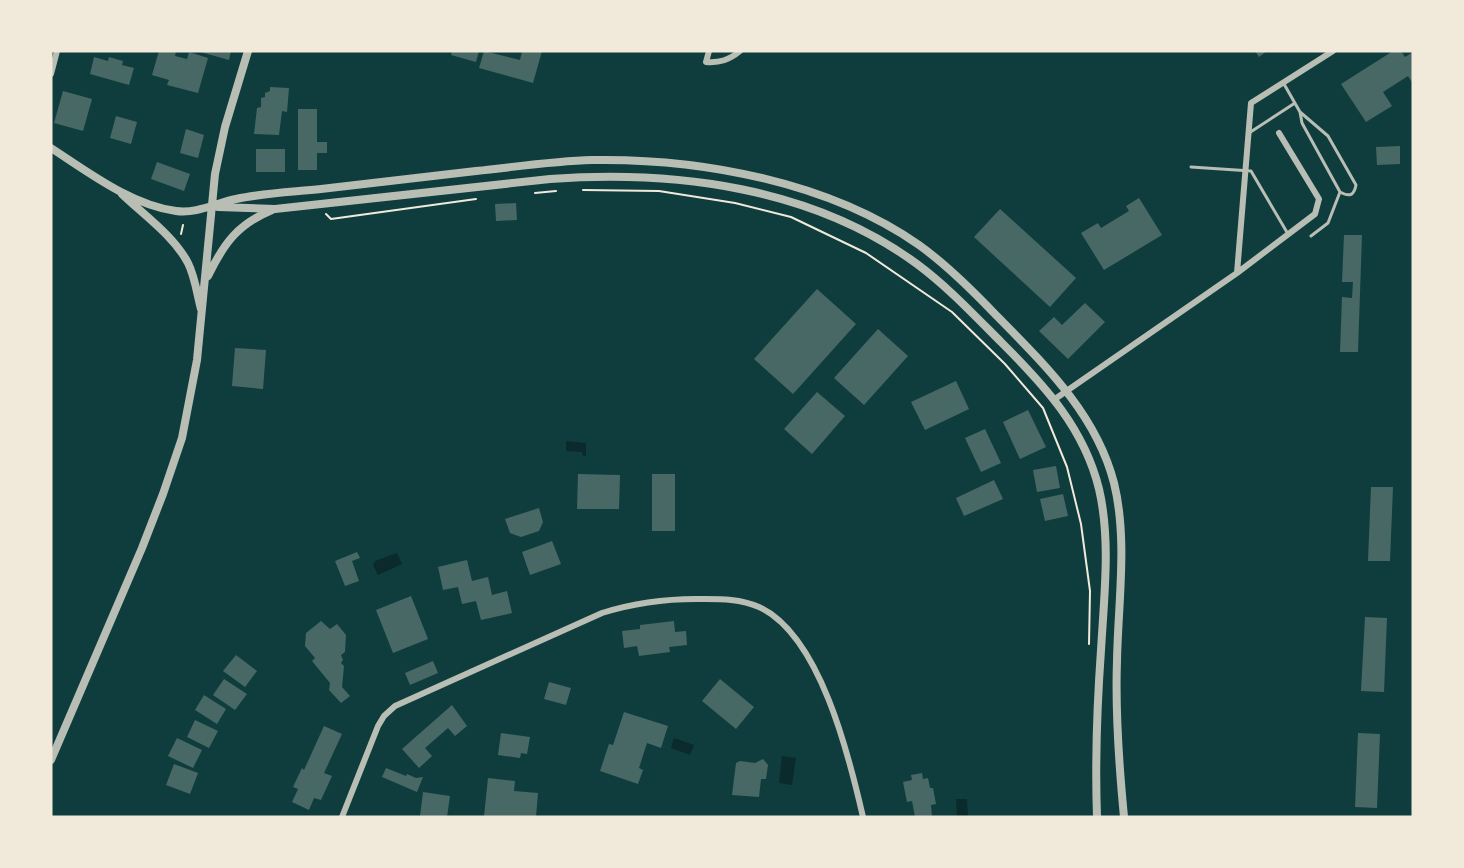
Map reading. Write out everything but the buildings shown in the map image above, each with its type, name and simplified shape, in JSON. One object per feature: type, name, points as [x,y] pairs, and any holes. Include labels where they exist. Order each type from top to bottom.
[{"type":"street","points":[[51,74],[57,51]]},
{"type":"street","points":[[51,760],[129,580],[167,485],[182,438],[193,389],[220,147],[248,51]]},
{"type":"street","points":[[709,51],[706,62],[718,63],[724,62],[740,51]]},
{"type":"street","points":[[1237,273],[1251,103],[1333,51]]},
{"type":"street","points":[[1055,399],[1237,273],[1315,214],[1319,199],[1279,133]]},
{"type":"street","points":[[51,148],[116,188],[149,203],[172,210],[186,211],[212,207],[275,209],[539,180],[613,176],[676,179],[773,197],[845,222],[916,263],[966,308],[1055,399],[1077,432],[1099,489],[1104,516],[1105,558],[1096,738],[1097,817]]},
{"type":"street","points":[[212,207],[234,199],[252,196],[566,161],[654,162],[702,167],[788,185],[839,202],[920,245],[950,269],[987,305],[1067,391],[1086,417],[1112,476],[1119,510],[1121,544],[1117,666],[1118,752],[1124,817]]},
{"type":"street","points":[[116,188],[183,254],[189,266],[202,315]]},
{"type":"street","points":[[205,281],[222,248],[232,236],[248,222],[275,209]]},
{"type":"street","points":[[342,817],[378,726],[384,716],[395,706],[602,614],[637,603],[688,599],[730,599],[760,607],[779,621],[803,646],[815,667],[848,756],[863,817]]},
{"type":"lane","points":[[1283,82],[1300,112],[1302,123],[1340,192],[1347,196],[1351,195],[1356,185],[1328,136],[1300,112]]},
{"type":"lane","points":[[1248,134],[1296,104]]},
{"type":"lane","points":[[1191,166],[1251,171],[1288,234]]},
{"type":"lane","points":[[1311,236],[1329,223],[1340,192]]},
{"type":"path","points":[[534,193],[558,190]]},
{"type":"path","points":[[581,190],[659,191],[735,203],[790,217],[866,252],[952,312],[1005,364],[1043,408],[1067,467],[1081,524],[1090,591],[1089,644]]},
{"type":"path","points":[[317,205],[331,219],[476,199]]},
{"type":"path","points":[[180,240],[183,225]]},
{"type":"water","points":[[566,441],[586,443],[586,456],[583,456],[582,452],[566,451]]},
{"type":"water","points":[[397,553],[402,564],[378,575],[373,565],[375,561]]},
{"type":"water","points":[[674,738],[694,745],[690,755],[671,748]]},
{"type":"water","points":[[782,756],[796,758],[792,785],[779,783]]},
{"type":"water","points":[[956,799],[967,799],[968,817],[957,817]]}]
